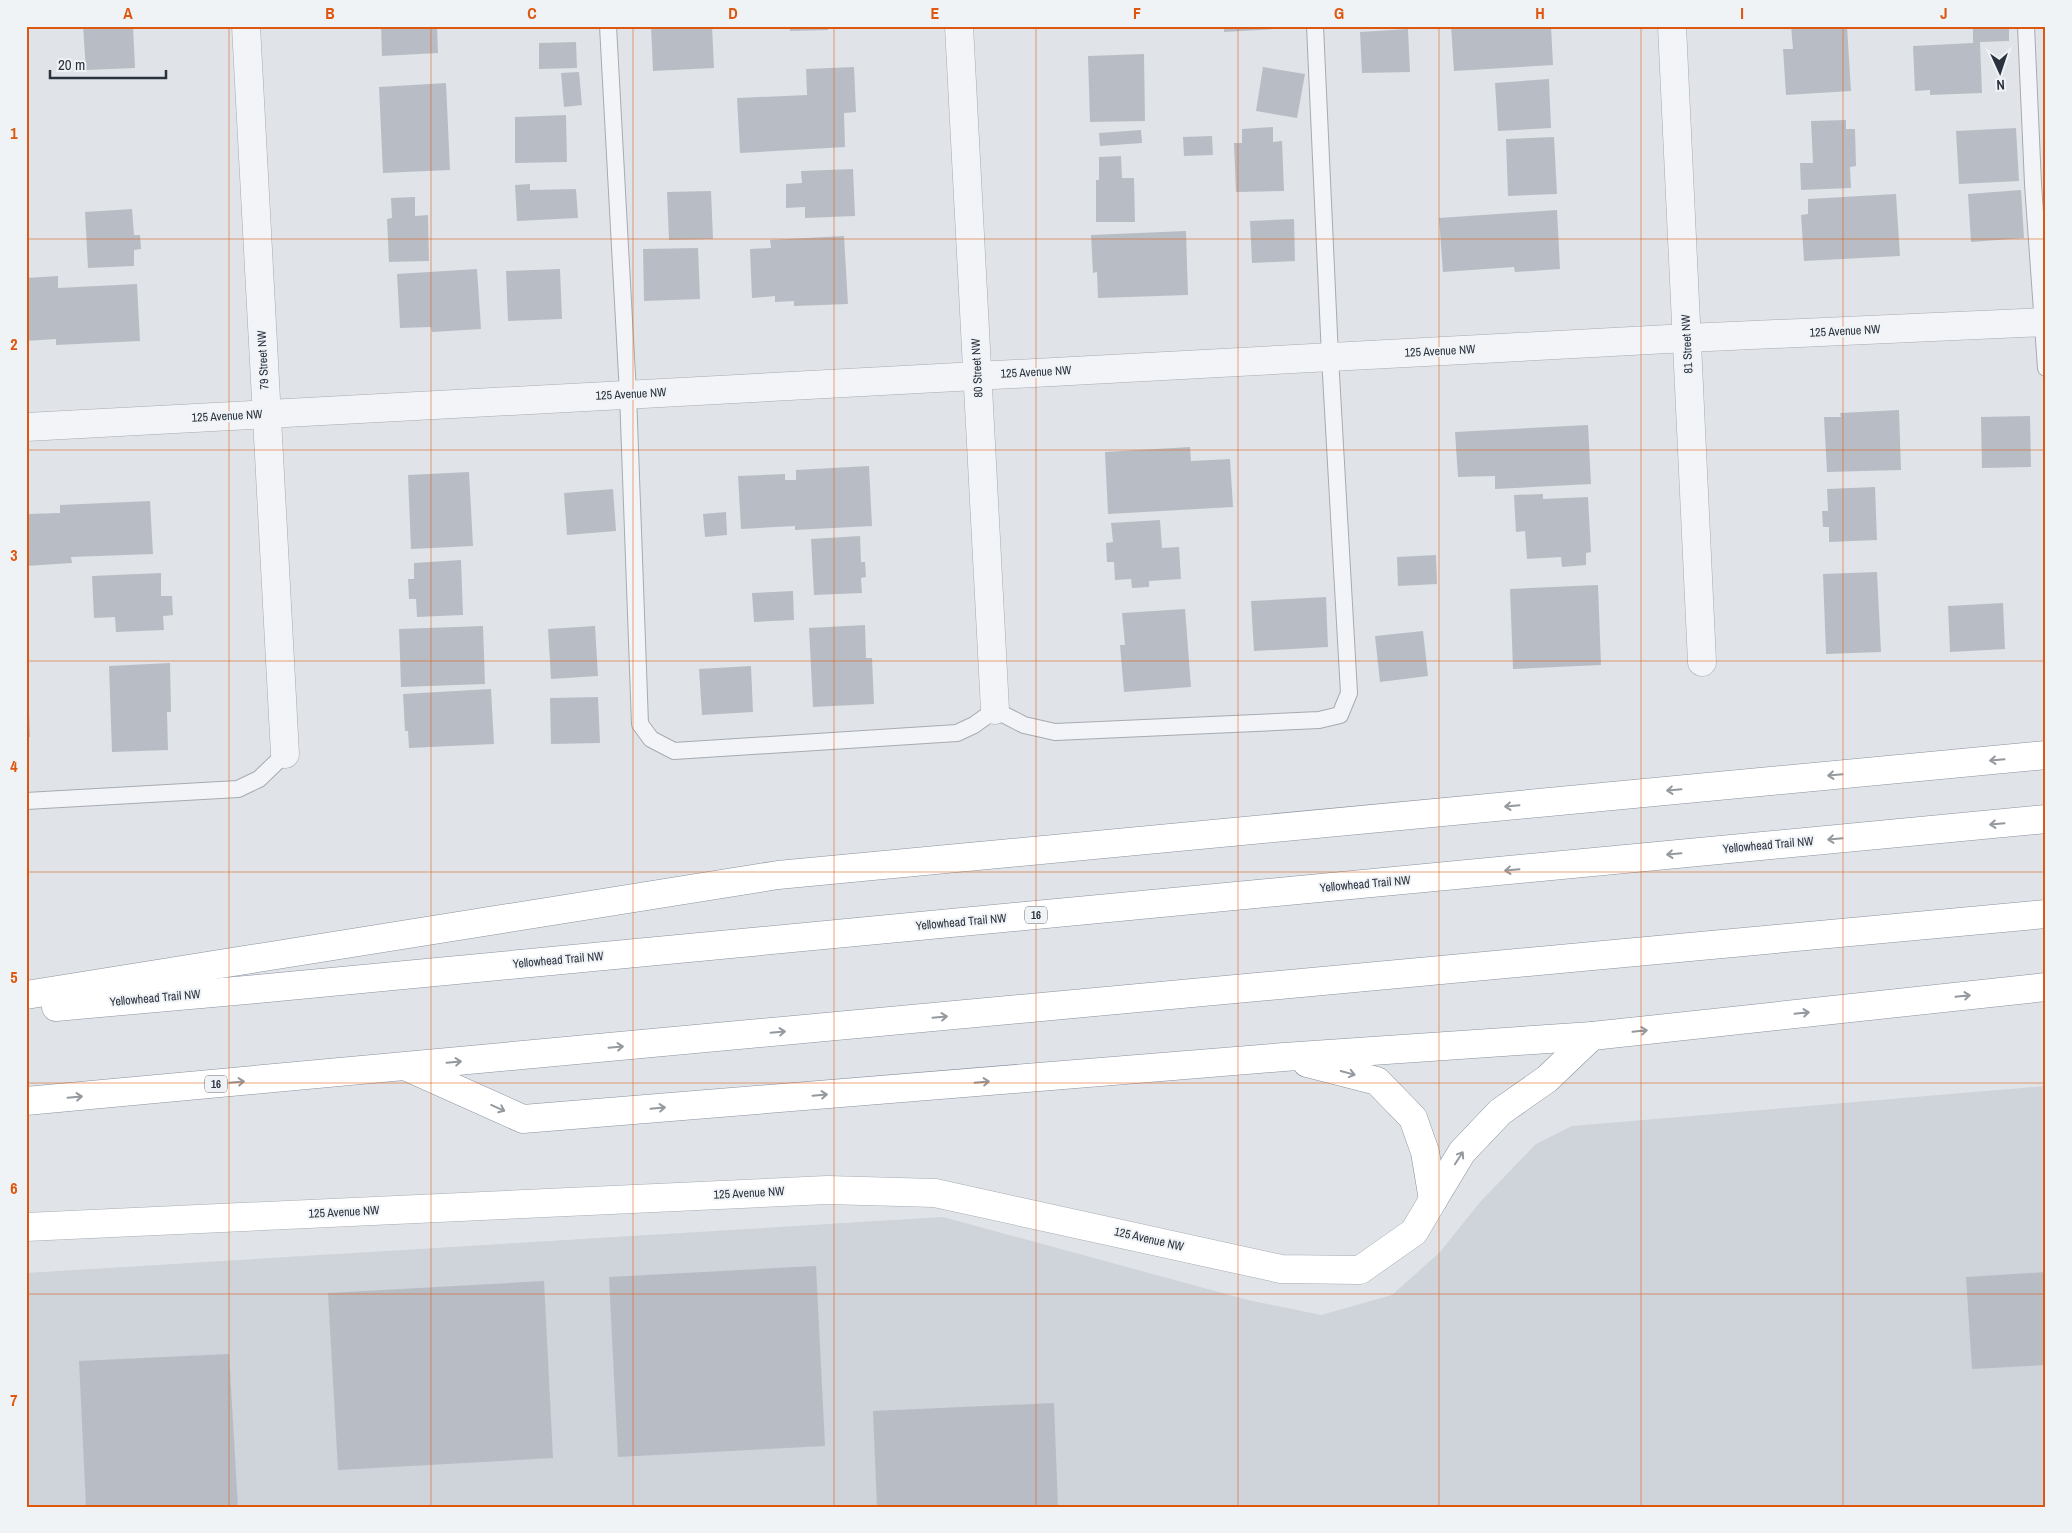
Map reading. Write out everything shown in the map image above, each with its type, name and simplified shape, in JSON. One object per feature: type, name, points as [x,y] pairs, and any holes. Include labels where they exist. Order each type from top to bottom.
[{"type":"main road","points":[[26,994],[778,875],[2046,756]]},
{"type":"main road","name":"Yellowhead Trail NW","points":[[26,1009],[2046,819]]},
{"type":"main road","name":"16","points":[[26,1102],[2046,914]]},
{"type":"main road","points":[[406,1066],[523,1119],[1284,1057],[1592,1036],[2046,987]]},
{"type":"main road","points":[[2002,992],[2046,998]]},
{"type":"main road","name":"125 Avenue NW","points":[[26,1227],[827,1190],[935,1192],[1281,1269],[1360,1270],[1414,1232],[1462,1152],[1500,1112],[1547,1079],[1592,1036]]},
{"type":"main road","points":[[1284,1057],[1377,1081],[1413,1118],[1425,1152],[1433,1200]]},
{"type":"street","name":"79 Street NW","points":[[246,26],[285,754]]},
{"type":"street","name":"80 Street NW","points":[[959,26],[995,710]]},
{"type":"street","name":"81 Street NW","points":[[1672,26],[1702,662]]},
{"type":"street","name":"125 Avenue NW","points":[[26,427],[1687,338],[2044,322]]},
{"type":"lane","points":[[608,26],[628,394],[640,724],[651,739],[674,751],[957,733],[974,725],[995,710],[1024,725],[1055,732],[1319,720],[1340,715],[1348,693],[1315,26]]},
{"type":"lane","points":[[2026,26],[2033,184],[2046,368]]},
{"type":"lane","points":[[26,801],[238,790],[259,779],[285,754]]},
{"type":"shaded area","points":[[2046,1086],[2046,1507],[26,1507],[26,1273],[943,1217],[1248,1300],[1321,1315],[1392,1295],[1440,1252],[1481,1201],[1536,1144],[1572,1126]]},
{"type":"building","points":[[83,26],[133,26],[135,68],[86,70]]},
{"type":"building","points":[[381,26],[437,26],[438,53],[382,56]]},
{"type":"building","points":[[651,26],[712,26],[714,68],[653,71]]},
{"type":"building","points":[[790,26],[828,26],[828,30],[790,31]]},
{"type":"building","points":[[1224,26],[1275,26],[1275,29],[1224,32]]},
{"type":"building","points":[[1451,26],[1551,26],[1553,65],[1454,71]]},
{"type":"building","points":[[1791,26],[1847,26],[1851,91],[1786,95],[1783,49],[1793,49]]},
{"type":"building","points":[[1973,26],[2009,26],[2009,41],[1980,42],[1982,93],[1930,95],[1930,90],[1915,91],[1913,46],[1973,43]]},
{"type":"building","points":[[1408,29],[1410,72],[1362,73],[1360,32]]},
{"type":"building","points":[[576,42],[577,68],[539,69],[539,43]]},
{"type":"building","points":[[1144,54],[1145,121],[1090,122],[1088,56]]},
{"type":"building","points":[[854,67],[856,112],[844,113],[845,147],[740,153],[737,98],[807,95],[806,69]]},
{"type":"building","points":[[1263,67],[1305,74],[1297,118],[1256,111]]},
{"type":"building","points":[[579,72],[582,105],[564,107],[561,73]]},
{"type":"building","points":[[1549,79],[1551,128],[1498,131],[1495,83]]},
{"type":"building","points":[[446,83],[450,170],[383,173],[379,87]]},
{"type":"building","points":[[566,115],[567,162],[515,163],[515,117]]},
{"type":"building","points":[[1846,120],[1846,129],[1855,129],[1856,166],[1850,167],[1851,188],[1801,190],[1800,163],[1813,163],[1811,121]]},
{"type":"building","points":[[1273,127],[1273,142],[1282,141],[1284,191],[1236,192],[1234,143],[1242,143],[1242,129]]},
{"type":"building","points":[[2016,128],[2019,181],[1959,184],[1956,131]]},
{"type":"building","points":[[1141,130],[1142,143],[1100,146],[1099,133]]},
{"type":"building","points":[[1212,136],[1213,155],[1184,156],[1183,137]]},
{"type":"building","points":[[1554,137],[1557,194],[1508,196],[1506,139]]},
{"type":"building","points":[[1121,156],[1122,178],[1134,178],[1135,222],[1096,222],[1096,180],[1099,180],[1099,157]]},
{"type":"building","points":[[853,169],[855,216],[805,218],[805,207],[786,208],[786,184],[802,183],[801,171]]},
{"type":"building","points":[[530,184],[530,190],[576,189],[578,218],[517,221],[515,185]]},
{"type":"building","points":[[2021,190],[2024,238],[1971,242],[1968,194]]},
{"type":"building","points":[[711,191],[713,239],[669,240],[667,192]]},
{"type":"building","points":[[1896,194],[1900,256],[1804,261],[1801,215],[1808,214],[1808,199]]},
{"type":"building","points":[[415,197],[415,216],[428,215],[429,261],[389,262],[387,219],[392,218],[391,198]]},
{"type":"building","points":[[132,209],[134,235],[140,235],[141,249],[134,250],[134,266],[88,268],[85,212]]},
{"type":"building","points":[[1557,210],[1560,269],[1515,272],[1514,267],[1443,272],[1439,218]]},
{"type":"building","points":[[1294,219],[1295,261],[1252,263],[1250,221]]},
{"type":"building","points":[[1186,231],[1188,295],[1098,298],[1097,272],[1093,273],[1091,235]]},
{"type":"building","points":[[844,236],[848,304],[794,306],[794,301],[775,302],[775,296],[752,298],[750,249],[771,248],[770,240]]},
{"type":"building","points":[[698,248],[700,299],[644,301],[643,249]]},
{"type":"building","points":[[477,269],[481,329],[432,332],[431,327],[400,328],[397,274]]},
{"type":"building","points":[[560,269],[562,319],[508,321],[506,271]]},
{"type":"building","points":[[58,276],[58,288],[137,284],[140,341],[56,345],[56,339],[26,341],[26,278]]},
{"type":"building","points":[[1899,410],[1901,470],[1827,472],[1824,417],[1841,417],[1840,413]]},
{"type":"building","points":[[2030,416],[2031,467],[1982,468],[1981,417]]},
{"type":"building","points":[[1588,425],[1591,484],[1495,489],[1495,476],[1458,477],[1455,432]]},
{"type":"building","points":[[1190,447],[1191,461],[1230,459],[1233,507],[1108,514],[1105,452]]},
{"type":"building","points":[[869,466],[872,526],[795,530],[795,526],[741,529],[738,476],[785,474],[785,480],[796,480],[796,470]]},
{"type":"building","points":[[469,472],[473,546],[411,549],[408,475]]},
{"type":"building","points":[[1875,487],[1877,540],[1829,542],[1829,527],[1823,527],[1822,511],[1828,511],[1827,489]]},
{"type":"building","points":[[613,489],[616,531],[567,535],[564,493]]},
{"type":"building","points":[[1543,494],[1543,499],[1588,497],[1591,552],[1586,553],[1586,565],[1562,567],[1561,557],[1527,559],[1525,531],[1516,532],[1514,495]]},
{"type":"building","points":[[150,501],[153,554],[71,557],[72,563],[26,566],[26,514],[60,513],[60,505]]},
{"type":"building","points":[[726,512],[727,535],[705,537],[703,514]]},
{"type":"building","points":[[1160,520],[1162,548],[1179,547],[1181,579],[1149,581],[1149,587],[1132,588],[1131,579],[1115,580],[1114,562],[1107,562],[1106,543],[1113,542],[1111,523]]},
{"type":"building","points":[[860,536],[861,562],[865,562],[866,577],[861,578],[862,593],[814,595],[811,539]]},
{"type":"building","points":[[1436,555],[1437,584],[1398,586],[1397,557]]},
{"type":"building","points":[[461,560],[463,615],[417,617],[416,599],[409,599],[408,579],[414,579],[414,563]]},
{"type":"building","points":[[1877,572],[1881,652],[1826,654],[1823,574]]},
{"type":"building","points":[[161,573],[161,596],[172,596],[173,615],[163,616],[164,630],[116,632],[115,617],[94,618],[92,576]]},
{"type":"building","points":[[1598,585],[1601,665],[1513,669],[1510,589]]},
{"type":"building","points":[[793,591],[794,620],[754,622],[752,593]]},
{"type":"building","points":[[1326,597],[1328,647],[1254,651],[1251,601]]},
{"type":"building","points":[[2003,603],[2005,649],[1950,652],[1948,606]]},
{"type":"building","points":[[1185,609],[1191,687],[1124,692],[1120,645],[1125,645],[1122,613]]},
{"type":"building","points":[[865,625],[866,658],[872,658],[874,704],[813,707],[809,628]]},
{"type":"building","points":[[483,626],[485,684],[401,687],[399,629]]},
{"type":"building","points":[[595,626],[598,676],[551,679],[548,629]]},
{"type":"building","points":[[1423,631],[1428,676],[1380,682],[1375,636]]},
{"type":"building","points":[[170,663],[171,712],[167,712],[168,750],[112,752],[109,666]]},
{"type":"building","points":[[751,666],[753,712],[702,715],[699,669]]},
{"type":"building","points":[[26,686],[28,686],[30,737],[26,737]]},
{"type":"building","points":[[491,689],[494,744],[409,748],[408,731],[405,731],[403,694]]},
{"type":"building","points":[[598,697],[600,743],[551,744],[550,698]]},
{"type":"building","points":[[816,1266],[825,1446],[618,1457],[609,1277]]},
{"type":"building","points":[[2046,1272],[2046,1365],[1972,1369],[1966,1277]]},
{"type":"building","points":[[544,1281],[553,1458],[338,1470],[328,1293]]},
{"type":"building","points":[[229,1354],[238,1507],[86,1507],[79,1361]]},
{"type":"building","points":[[1054,1403],[1058,1507],[877,1507],[873,1411]]}]
